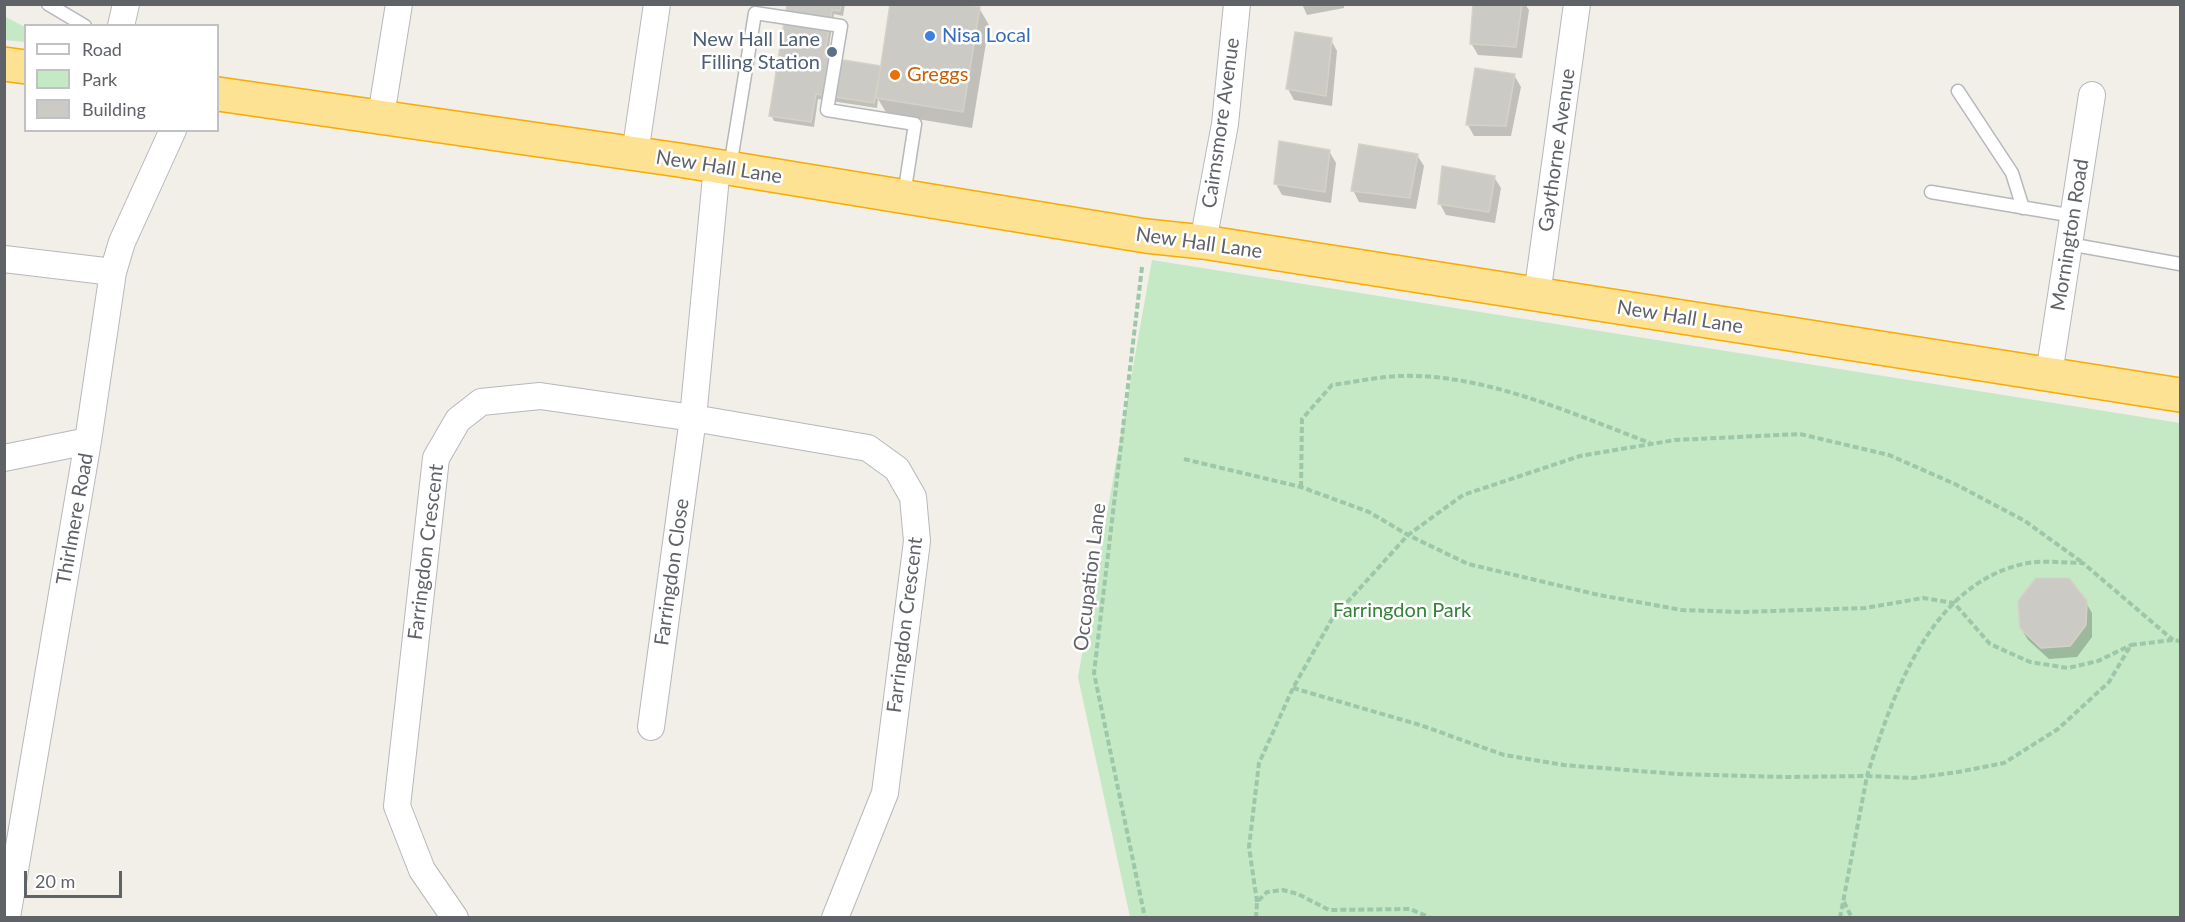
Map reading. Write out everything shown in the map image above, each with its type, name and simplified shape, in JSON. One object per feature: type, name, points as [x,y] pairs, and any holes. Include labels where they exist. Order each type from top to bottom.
[{"type":"highway","points":[[4,64],[24,67]]},
{"type":"highway","name":"New Hall Lane","points":[[219,94],[723,167],[1146,236],[1203,242],[2181,395]]},
{"type":"street","points":[[121,24],[126,4]]},
{"type":"street","points":[[381,116],[399,4]]},
{"type":"street","name":"Cairnsmore Avenue","points":[[1203,242],[1225,124],[1237,4]]},
{"type":"street","name":"Gaythorne Avenue","points":[[1537,295],[1577,4]]},
{"type":"street","points":[[635,154],[656,5]]},
{"type":"street","name":"Mornington Road","points":[[2049,374],[2092,95]]},
{"type":"street","name":"Thirlmere Road","points":[[6,917],[88,441],[113,272],[122,242],[172,132]]},
{"type":"street","points":[[693,418],[723,167]]},
{"type":"street","points":[[4,259],[113,272]]},
{"type":"street","name":"Farringdon Crescent","points":[[454,918],[422,870],[397,806],[436,458],[458,420],[481,402],[540,396],[693,418],[868,448],[897,469],[913,496],[917,541],[885,793],[835,918]]},
{"type":"street","name":"Farringdon Close","points":[[651,727],[693,418]]},
{"type":"street","points":[[4,458],[88,441]]},
{"type":"lane","points":[[48,4],[82,24]]},
{"type":"lane","points":[[723,167],[754,13],[841,26],[827,111],[915,124],[904,197]]},
{"type":"lane","points":[[1958,91],[2012,173],[2023,208]]},
{"type":"lane","points":[[1930,192],[2073,216]]},
{"type":"lane","points":[[2069,244],[2181,264]]},
{"type":"path","name":"Occupation Lane","points":[[1145,918],[1094,673],[1146,236]]},
{"type":"path","points":[[1301,487],[1302,419],[1317,402],[1332,386],[1400,376],[1472,381],[1541,403],[1651,444]]},
{"type":"path","points":[[1256,918],[1257,902],[1249,847],[1259,764],[1293,688],[1332,620],[1408,535],[1463,495],[1580,456],[1674,440],[1800,434],[1889,454],[1955,484],[2025,521],[2083,563],[2174,640]]},
{"type":"path","points":[[1184,459],[1301,487],[1369,512],[1408,535],[1468,564],[1588,593],[1682,610],[1742,612],[1865,608],[1923,598],[1954,603],[1990,644],[2030,662],[2068,668],[2098,661],[2131,645],[2181,641]]},
{"type":"path","points":[[1840,918],[1867,776],[1886,718],[1922,643],[1954,603],[1989,576],[2029,563],[2083,563]]},
{"type":"path","points":[[1293,688],[1420,725],[1504,755],[1564,765],[1677,774],[1914,778],[2004,763],[2058,729],[2109,682],[2131,645]]},
{"type":"path","points":[[1257,902],[1267,892],[1283,890],[1298,894],[1329,910],[1410,909],[1431,918]]},
{"type":"path","points":[[1843,902],[1852,918]]},
{"type":"green space","points":[[4,16],[24,26],[24,42],[5,40]]},
{"type":"green space","name":"Farringdon Park","points":[[1152,260],[2180,423],[2180,917],[1130,917],[1078,677]]},
{"type":"building","points":[[787,4],[841,4],[840,11],[832,10],[824,57],[881,66],[874,103],[816,94],[811,122],[769,116]]},
{"type":"building","name":"Nisa Local","points":[[890,4],[966,4],[980,7],[963,112],[876,98]]},
{"type":"building","points":[[1473,4],[1522,4],[1516,47],[1470,44]]},
{"type":"building","points":[[1295,32],[1332,38],[1326,96],[1286,89]]},
{"type":"building","points":[[1475,68],[1515,74],[1506,126],[1466,125]]},
{"type":"building","points":[[1279,141],[1330,150],[1325,192],[1274,184]]},
{"type":"building","points":[[1359,144],[1418,154],[1410,198],[1351,191]]},
{"type":"building","points":[[1442,166],[1495,176],[1489,212],[1438,204]]},
{"type":"building","points":[[2036,578],[2069,578],[2087,601],[2086,625],[2070,646],[2041,648],[2020,628],[2018,601]]},
{"type":"place","name":"Nisa Local","points":[[930,36]]},
{"type":"place","name":"New Hall Lane Filling Station","points":[[832,52]]},
{"type":"place","name":"Greggs","points":[[895,75]]}]
